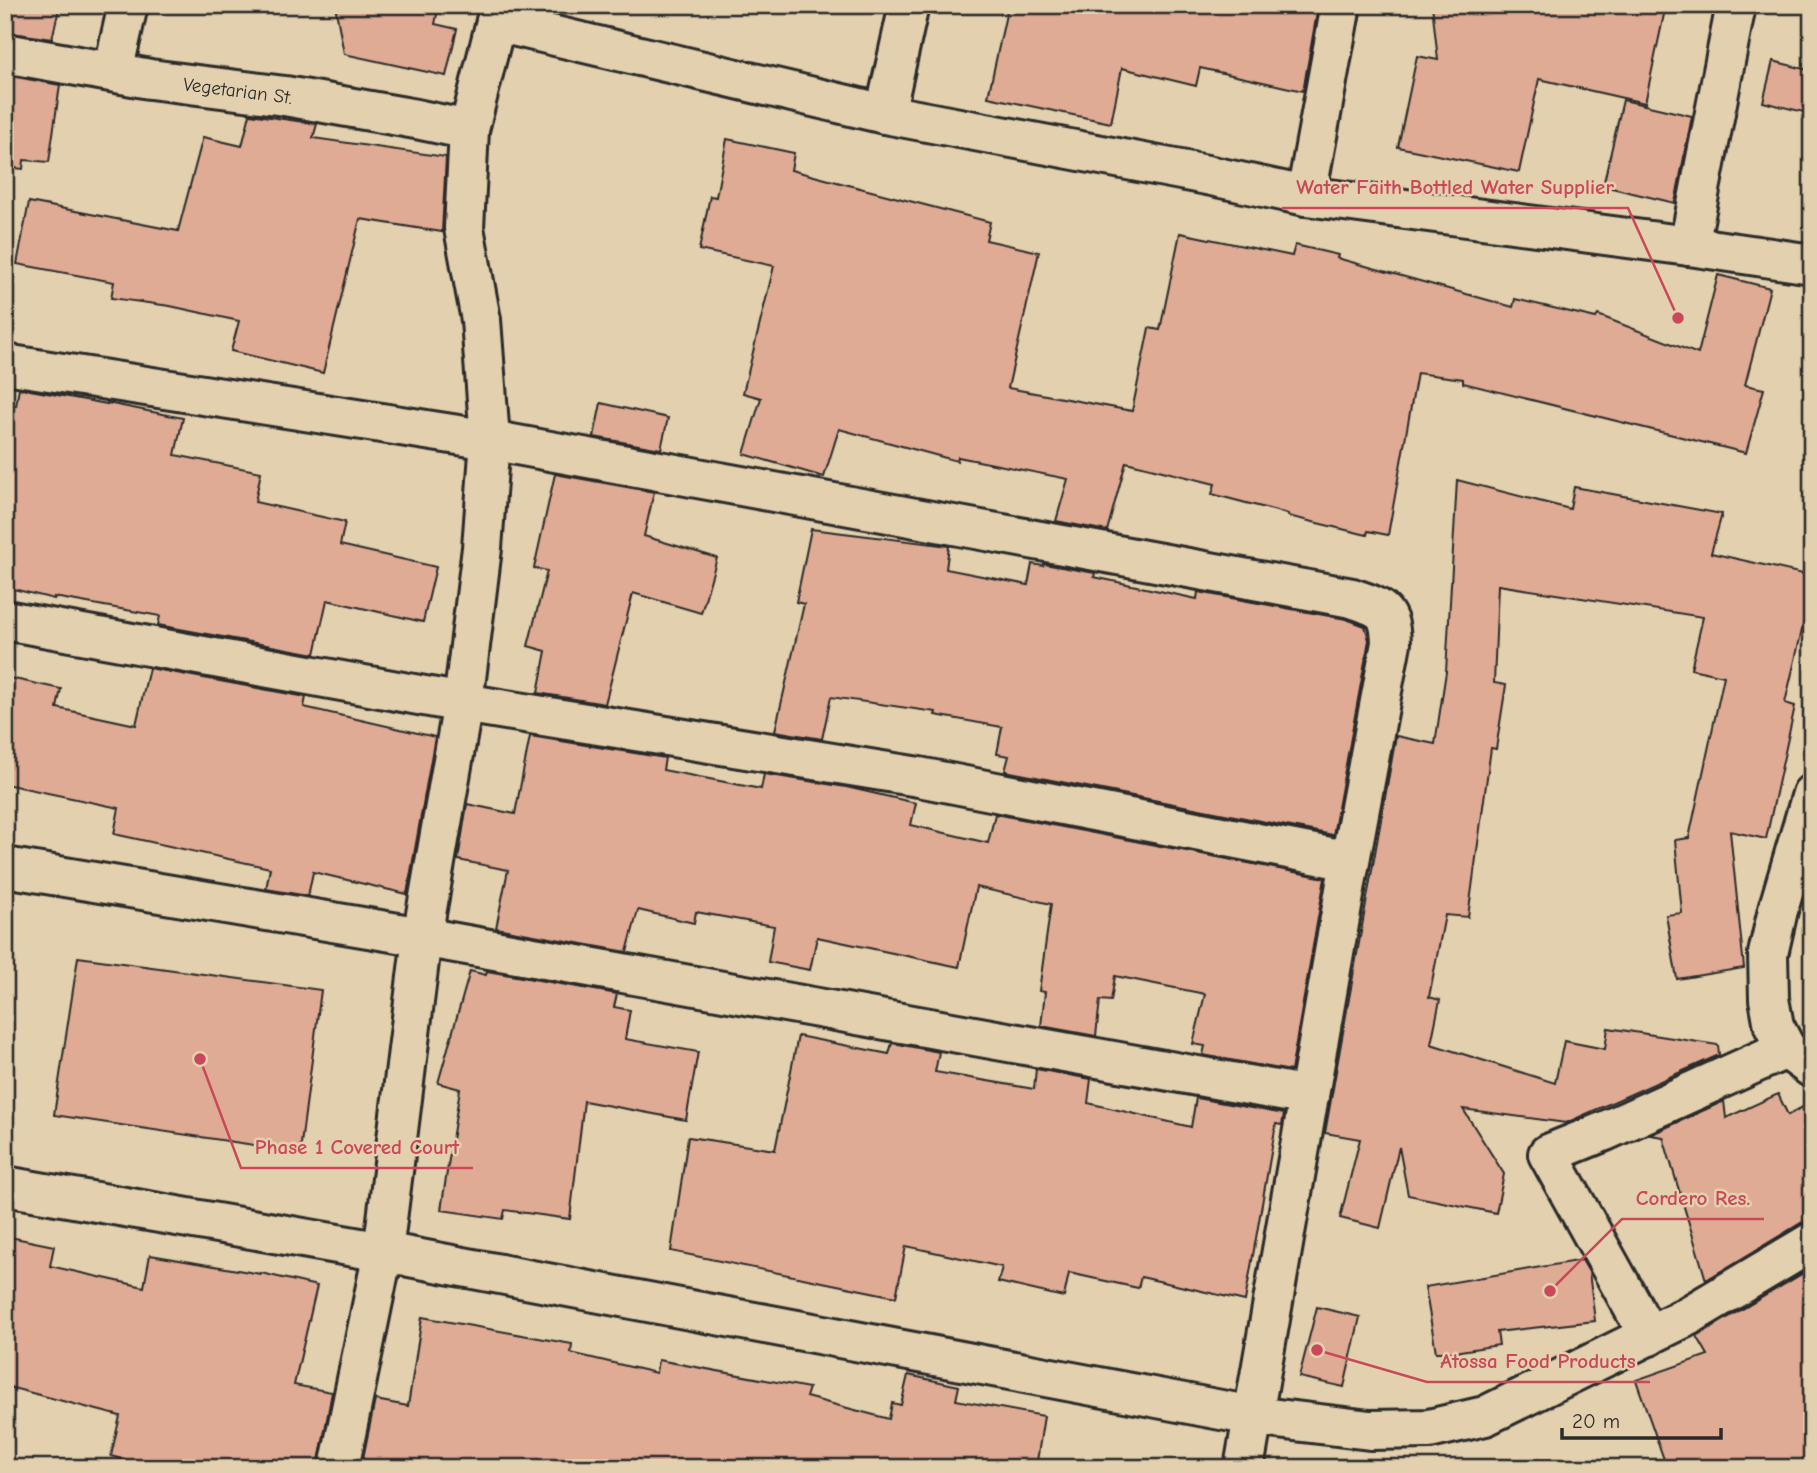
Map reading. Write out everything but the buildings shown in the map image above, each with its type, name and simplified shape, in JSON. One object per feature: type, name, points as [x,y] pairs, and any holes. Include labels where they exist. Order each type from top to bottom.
[{"type":"street","points":[[113,72],[128,5]]},
{"type":"street","points":[[885,114],[909,5]]},
{"type":"street","points":[[1306,196],[1341,5]]},
{"type":"street","points":[[1689,246],[1736,5]]},
{"type":"street","points":[[339,1468],[383,1252],[422,937],[463,704],[482,548],[489,440],[481,320],[464,228],[469,130],[498,14],[885,114],[1306,196],[1812,264]]},
{"type":"street","name":"Vegetarian St.","points":[[5,53],[150,79],[285,96],[469,130]]},
{"type":"street","points":[[5,364],[489,440],[1352,598],[1376,606],[1387,616],[1391,643],[1350,861],[1244,1468]]},
{"type":"street","points":[[5,620],[463,704],[919,777],[1350,861]]},
{"type":"street","points":[[1649,1336],[1548,1154],[1799,1058],[1774,1026],[1769,999],[1768,954],[1812,794]]},
{"type":"street","points":[[5,867],[422,937],[1310,1096]]},
{"type":"street","points":[[5,1186],[383,1252],[1254,1416],[1370,1430],[1429,1429],[1485,1416],[1688,1316],[1812,1242]]},
{"type":"place","name":"Water Faith Bottled Water Supplier","points":[[1678,318]]},
{"type":"place","name":"Phase 1 Covered Court","points":[[200,1059]]},
{"type":"place","name":"Cordero Res.","points":[[1550,1291]]},
{"type":"place","name":"Atossa Food Products","points":[[1317,1350]]}]
